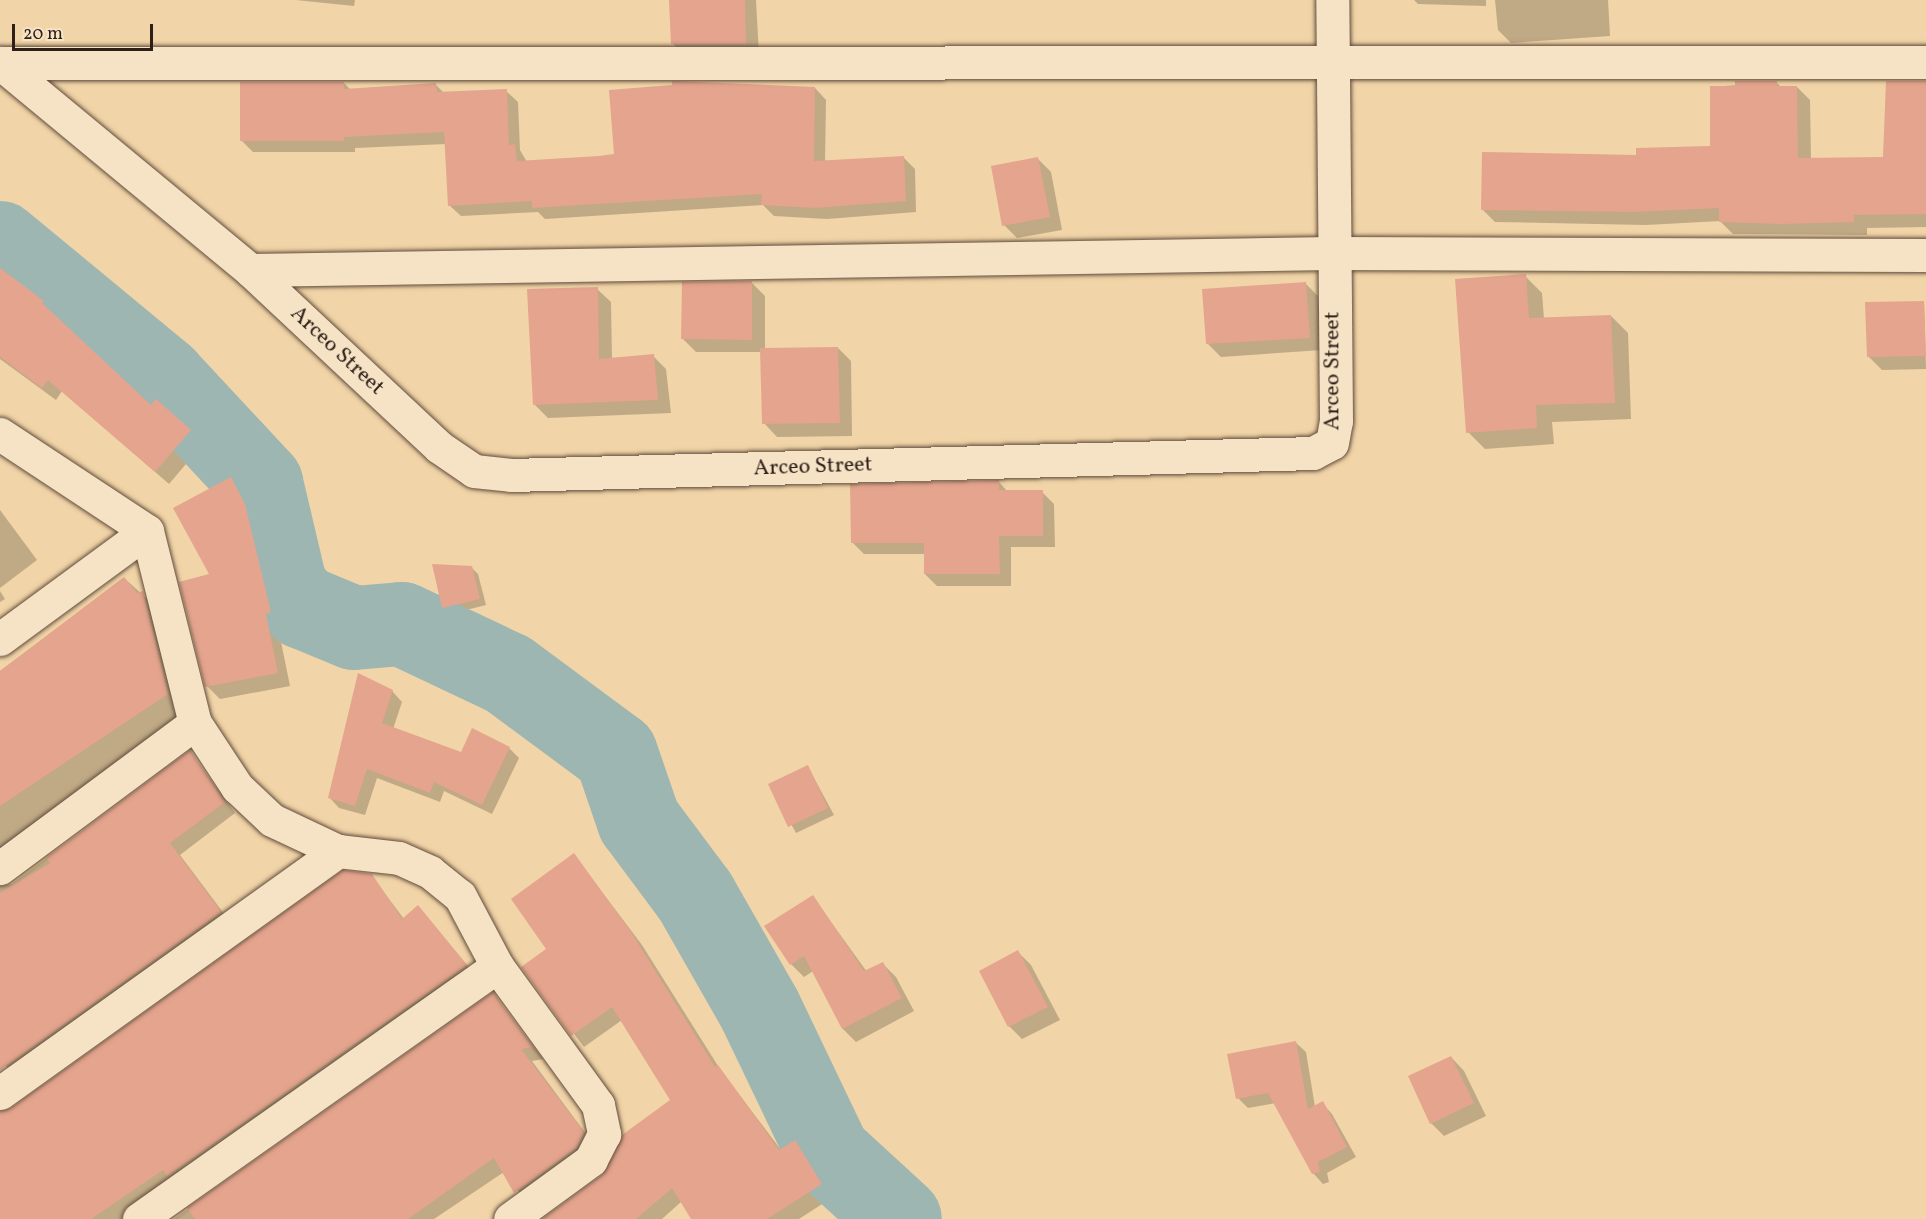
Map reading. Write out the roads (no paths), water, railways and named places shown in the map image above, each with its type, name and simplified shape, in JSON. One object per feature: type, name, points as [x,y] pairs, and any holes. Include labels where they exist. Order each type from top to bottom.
[{"type":"street","name":"Arceo Street","points":[[0,63],[250,270],[439,447],[474,471],[511,476],[1323,450],[1332,443],[1336,421],[1332,254],[1335,64],[1332,0]]},
{"type":"street","points":[[0,63],[1926,62]]},
{"type":"street","points":[[250,270],[1332,254],[1926,255]]},
{"type":"street","points":[[0,434],[147,531],[195,723],[237,787],[272,820],[338,851],[399,858],[429,872],[459,896],[497,966],[598,1105],[604,1134],[591,1160],[510,1219]]},
{"type":"street","points":[[0,639],[147,531]]},
{"type":"street","points":[[0,868],[195,723]]},
{"type":"street","points":[[0,1094],[338,851]]},
{"type":"street","points":[[139,1219],[497,966]]},
{"type":"waterway","points":[[0,243],[163,378],[261,483],[286,589],[303,607],[354,628],[402,624],[508,674],[616,754],[639,821],[695,896],[760,1010],[829,1154],[900,1219]]}]
